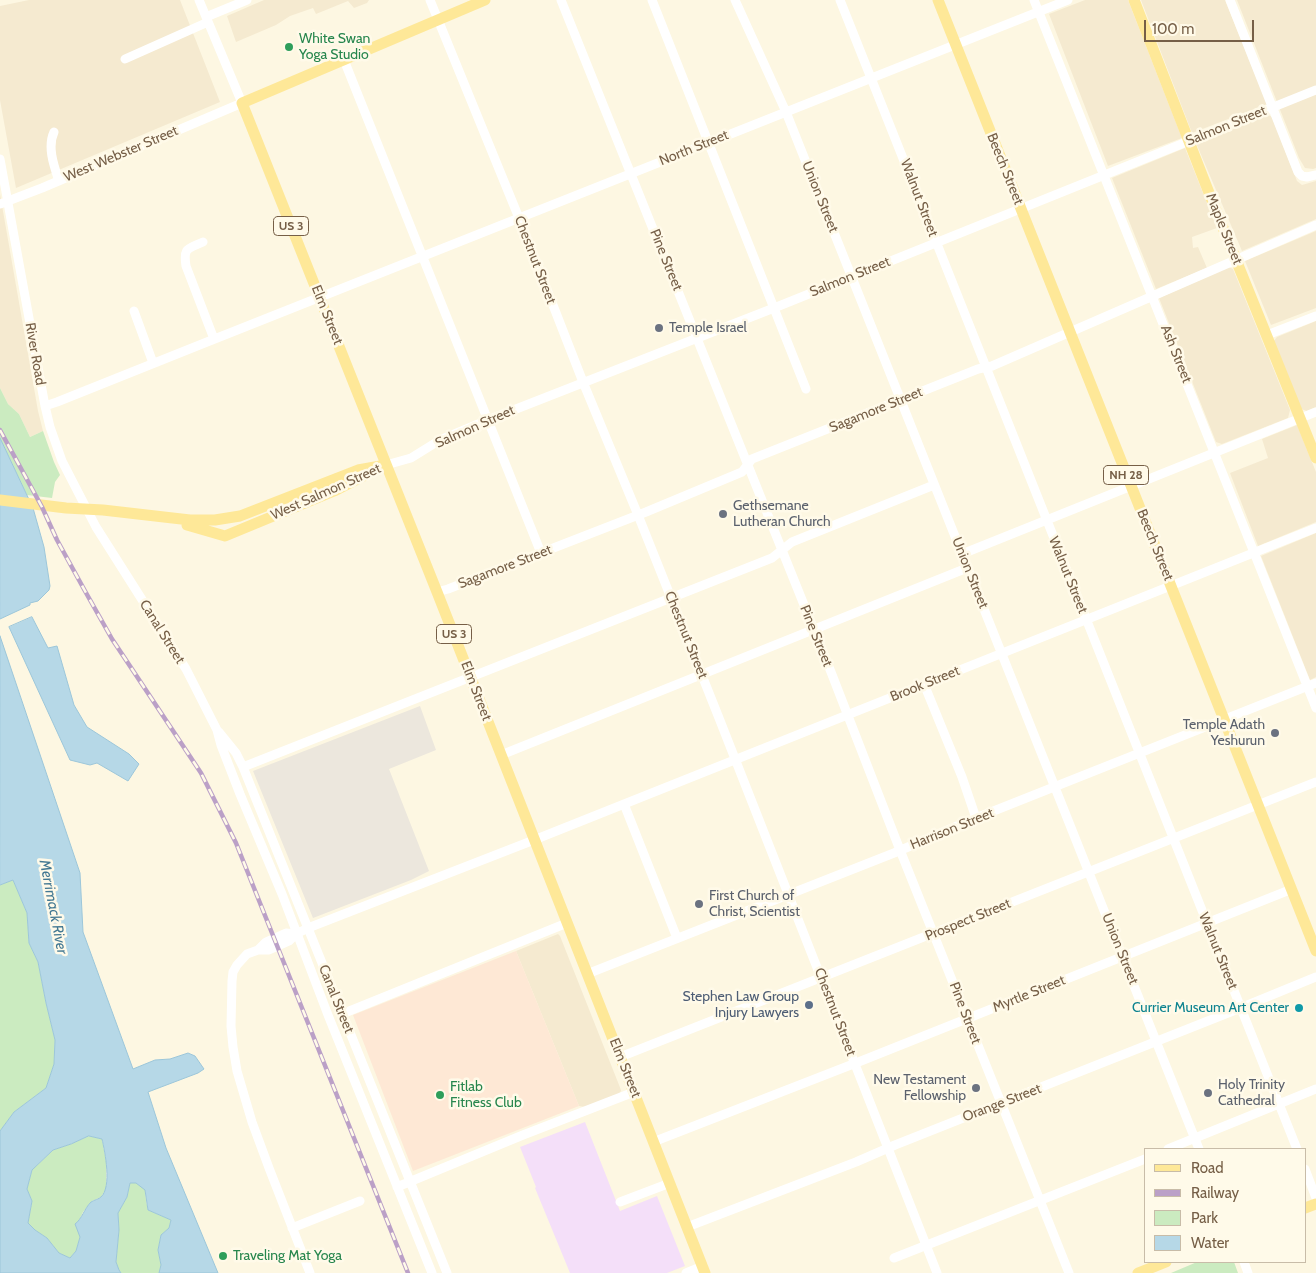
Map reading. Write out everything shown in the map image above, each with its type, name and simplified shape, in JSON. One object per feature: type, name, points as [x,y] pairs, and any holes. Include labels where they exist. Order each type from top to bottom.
[{"type":"main road","points":[[242,103],[485,0]]},
{"type":"main road","name":"Beech Street","points":[[938,0],[1316,950]]},
{"type":"main road","name":"Maple Street","points":[[1134,0],[1316,458]]},
{"type":"main road","name":"Elm Street","points":[[242,103],[704,1270]]},
{"type":"main road","name":"West Salmon Street","points":[[0,500],[197,521],[228,519],[251,512],[358,470],[386,465]]},
{"type":"main road","name":"West Salmon Street","points":[[162,517],[226,536],[334,491],[386,465]]},
{"type":"main road","points":[[1138,1273],[1163,1263]]},
{"type":"street","name":"Elm Street","points":[[198,0],[242,103]]},
{"type":"street","points":[[125,59],[247,0]]},
{"type":"street","name":"Chestnut Street","points":[[430,0],[702,674],[937,1273]]},
{"type":"street","name":"Pine Street","points":[[561,0],[1069,1273]]},
{"type":"street","points":[[652,0],[806,389]]},
{"type":"street","name":"Union Street","points":[[735,0],[786,112],[1199,1148]]},
{"type":"street","name":"Walnut Street","points":[[840,0],[1297,1148]]},
{"type":"street","name":"Ash Street","points":[[1034,0],[1255,553],[1311,685],[1316,708]]},
{"type":"street","name":"North Street","points":[[45,406],[1068,0]]},
{"type":"street","points":[[1230,0],[1298,172],[1302,176],[1307,177],[1316,175]]},
{"type":"street","points":[[344,60],[541,553]]},
{"type":"street","name":"Salmon Street","points":[[386,465],[412,458],[440,440],[488,420],[774,308],[1316,90]]},
{"type":"street","name":"West Webster Street","points":[[4,203],[242,103]]},
{"type":"street","points":[[54,132],[50,144],[59,181]]},
{"type":"street","name":"River Road","points":[[0,159],[4,203],[50,427],[62,461],[102,538]]},
{"type":"street","name":"Sagamore Street","points":[[437,592],[638,515],[739,473],[748,466],[752,459],[992,366],[1316,225]]},
{"type":"street","points":[[203,242],[187,250],[185,258],[186,266],[214,339]]},
{"type":"street","points":[[134,311],[154,363]]},
{"type":"street","points":[[1268,335],[1316,316]]},
{"type":"street","points":[[962,554],[1316,412]]},
{"type":"street","points":[[243,767],[772,558],[792,542],[934,485]]},
{"type":"street","name":"Brook Street","points":[[292,1228],[252,1122],[237,1071],[233,1047],[231,999],[233,972],[247,954],[258,950],[269,950],[289,941],[296,934],[308,928],[534,840],[1316,528]]},
{"type":"street","name":"Canal Street","points":[[102,538],[186,669],[217,730],[221,745],[432,1273]]},
{"type":"street","points":[[501,755],[967,568]]},
{"type":"street","points":[[924,684],[962,777],[976,818]]},
{"type":"street","name":"Harrison Street","points":[[587,974],[1311,685]]},
{"type":"street","name":"Canal Street","points":[[217,730],[236,753],[243,767],[447,1273]]},
{"type":"street","name":"Prospect Street","points":[[620,1058],[1316,782]]},
{"type":"street","points":[[624,804],[677,938]]},
{"type":"street","name":"Myrtle Street","points":[[654,1142],[855,1064],[1292,889]]},
{"type":"street","points":[[342,1014],[567,923]]},
{"type":"street","name":"Orange Street","points":[[687,1227],[856,1162],[1316,977]]},
{"type":"street","points":[[1170,1148],[1316,1089]]},
{"type":"street","points":[[397,1186],[634,1092]]},
{"type":"street","points":[[894,1258],[1144,1159]]},
{"type":"street","points":[[1306,1173],[1316,1198]]},
{"type":"street","points":[[620,1202],[670,1183]]},
{"type":"street","points":[[310,1273],[292,1228],[360,1201]]},
{"type":"street","points":[[686,1273],[704,1270]]},
{"type":"shaded area","points":[[29,0],[180,0],[220,102],[16,188],[0,100],[0,6]]},
{"type":"shaded area","points":[[264,0],[369,0],[367,3],[354,8],[348,1],[316,14],[313,8],[290,16],[276,25],[236,42],[227,16]]},
{"type":"shaded area","points":[[1085,0],[1128,0],[1182,138],[1108,166],[1049,14]]},
{"type":"shaded area","points":[[1141,0],[1225,0],[1267,104],[1192,133]]},
{"type":"shaded area","points":[[1237,0],[1316,0],[1316,168],[1305,168],[1299,158]]},
{"type":"shaded area","points":[[1267,114],[1272,117],[1297,181],[1302,185],[1316,181],[1316,219],[1242,251],[1196,143]]},
{"type":"shaded area","points":[[1185,148],[1217,228],[1192,237],[1193,248],[1198,247],[1207,268],[1156,289],[1112,178]]},
{"type":"shaded area","points":[[0,194],[43,431],[30,437],[19,414],[8,404],[0,388]]},
{"type":"shaded area","points":[[1316,231],[1316,308],[1271,325],[1245,261]]},
{"type":"shaded area","points":[[1229,267],[1233,269],[1290,410],[1288,418],[1222,444],[1216,442],[1159,298]]},
{"type":"shaded area","points":[[1316,321],[1316,407],[1307,411],[1301,409],[1273,342],[1277,337]]},
{"type":"shaded area","points":[[1297,425],[1316,472],[1316,522],[1258,546],[1230,473],[1268,458],[1262,439]]},
{"type":"shaded area","points":[[1316,533],[1316,677],[1310,680],[1261,556]]},
{"type":"shaded area","points":[[420,706],[436,750],[389,769],[429,871],[411,880],[313,918],[253,771]]},
{"type":"shaded area","points":[[558,934],[621,1090],[618,1095],[585,1107],[579,1106],[516,951]]},
{"type":"shaded area","points":[[516,951],[579,1106],[413,1171],[353,1015]]},
{"type":"shaded area","points":[[585,1122],[620,1211],[657,1196],[685,1266],[667,1273],[570,1273],[520,1147]]},
{"type":"green space","points":[[0,388],[8,404],[19,414],[30,437],[43,431],[60,475],[55,482],[52,498],[27,495],[0,438]]},
{"type":"green space","points":[[13,880],[27,913],[29,943],[38,962],[55,1040],[54,1064],[46,1088],[14,1112],[0,1131],[0,885]]},
{"type":"green space","points":[[89,1136],[102,1139],[106,1161],[106,1189],[101,1197],[92,1201],[83,1212],[79,1221],[80,1237],[76,1251],[70,1258],[59,1253],[47,1238],[28,1223],[32,1201],[27,1189],[32,1170],[53,1150]]},
{"type":"green space","points":[[130,1183],[137,1183],[145,1189],[148,1210],[171,1220],[169,1228],[161,1235],[158,1250],[161,1265],[159,1273],[121,1273],[116,1263],[119,1230],[118,1213],[127,1197]]},
{"type":"green space","points":[[1195,1263],[1234,1263],[1238,1273],[1171,1273]]},
{"type":"water","points":[[0,438],[33,508],[44,547],[50,586],[49,590],[38,601],[30,603],[30,605],[0,619]]},
{"type":"water","points":[[32,617],[48,648],[57,646],[74,705],[87,727],[129,754],[139,764],[128,781],[97,763],[90,765],[70,760],[9,627]]},
{"type":"water","name":"Merrimack River","points":[[0,636],[80,873],[83,932],[133,1069],[155,1060],[170,1059],[188,1053],[195,1056],[204,1069],[148,1092],[166,1148],[218,1273],[159,1273],[161,1265],[158,1250],[161,1235],[169,1228],[171,1220],[148,1210],[145,1190],[136,1183],[130,1183],[127,1197],[118,1213],[119,1230],[116,1262],[121,1273],[0,1273],[0,1131],[14,1112],[46,1088],[54,1064],[55,1040],[38,962],[29,943],[27,913],[13,880],[0,885]],"holes":[[[89,1136],[102,1139],[107,1169],[106,1186],[101,1197],[91,1202],[75,1224],[80,1237],[76,1251],[70,1258],[59,1253],[47,1238],[28,1223],[32,1201],[27,1189],[32,1170],[53,1150]]]},
{"type":"railway","points":[[0,430],[42,507],[57,540],[112,639],[201,773],[236,843],[408,1273]]},
{"type":"place","name":"White Swan Yoga Studio","points":[[289,47]]},
{"type":"place","name":"Temple Israel","points":[[659,328]]},
{"type":"place","name":"Gethsemane Lutheran Church","points":[[723,514]]},
{"type":"place","name":"Temple Adath Yeshurun","points":[[1275,733]]},
{"type":"place","name":"First Church of Christ, Scientist","points":[[699,904]]},
{"type":"place","name":"Stephen Law Group Injury Lawyers","points":[[809,1005]]},
{"type":"place","name":"Currier Museum Art Center","points":[[1299,1008]]},
{"type":"place","name":"New Testament Fellowship","points":[[976,1088]]},
{"type":"place","name":"Holy Trinity Cathedral","points":[[1208,1093]]},
{"type":"place","name":"Fitlab Fitness Club","points":[[440,1095]]},
{"type":"place","name":"Traveling Mat Yoga","points":[[223,1256]]}]
